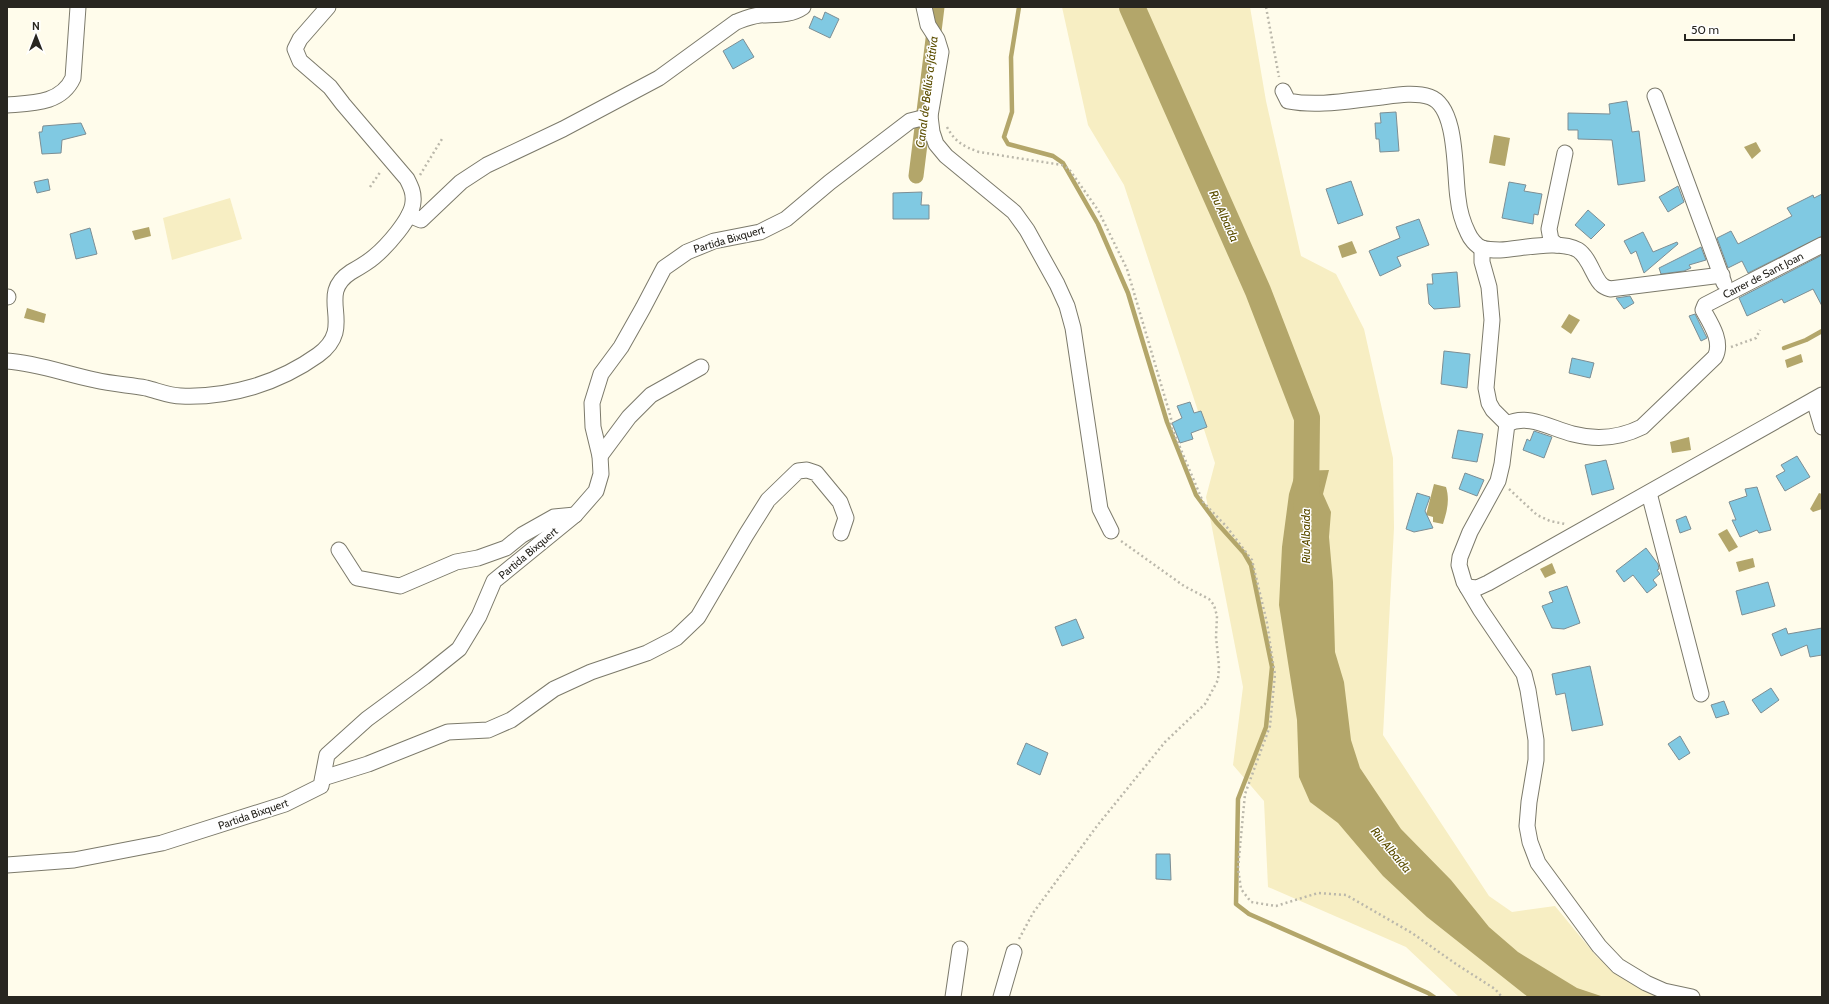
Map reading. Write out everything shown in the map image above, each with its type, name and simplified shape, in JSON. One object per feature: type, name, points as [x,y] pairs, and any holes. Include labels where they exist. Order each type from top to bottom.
[{"type":"street","points":[[7,105],[47,100],[61,93],[70,85],[73,78],[78,7]]},
{"type":"street","points":[[7,361],[45,367],[95,380],[145,388],[180,396],[223,394],[260,386],[318,356],[329,346],[336,335],[335,289],[340,280],[373,258],[392,239],[410,215],[414,203],[412,189],[407,179],[330,87],[300,61],[295,49],[300,39],[328,7]]},
{"type":"street","points":[[410,215],[421,220],[461,182],[487,165],[563,129],[659,78],[736,22],[747,17],[759,15],[789,14],[803,7]]},
{"type":"street","points":[[924,7],[928,25],[937,39],[941,52],[930,116],[932,132],[936,144],[946,156],[1014,212],[1027,230],[1067,306],[1073,328],[1100,509],[1112,531]]},
{"type":"street","points":[[1283,91],[1288,101],[1313,104],[1401,94],[1418,94],[1431,97],[1440,103],[1448,117],[1453,139],[1458,200],[1467,232],[1474,242],[1482,248],[1516,249],[1557,245],[1578,250],[1586,259],[1600,284],[1610,289],[1722,275]]},
{"type":"street","points":[[1655,96],[1728,293]]},
{"type":"street","name":"Partida Bixquert","points":[[7,865],[74,860],[162,843],[285,804],[321,786],[327,755],[367,719],[459,649],[479,616],[494,581],[574,515],[596,491],[601,474],[600,456],[593,427],[592,402],[601,374],[624,340],[664,268],[687,252],[714,241],[760,232],[786,219],[830,182],[910,122],[930,116]]},
{"type":"street","points":[[1557,245],[1551,240],[1549,229],[1564,153]]},
{"type":"street","name":"Carrer de Sant Joan","points":[[1719,350],[1718,342],[1703,310],[1705,305],[1822,244]]},
{"type":"street","points":[[1482,248],[1482,262],[1489,286],[1492,320],[1486,381],[1487,396],[1493,410],[1507,424]]},
{"type":"street","points":[[1507,424],[1515,420],[1524,420],[1573,435],[1591,437],[1617,437],[1630,433],[1642,427],[1715,357],[1719,350]]},
{"type":"street","points":[[600,456],[630,417],[651,395],[702,367]]},
{"type":"street","points":[[1467,587],[1477,588],[1488,583],[1818,397],[1822,427]]},
{"type":"street","points":[[1507,424],[1502,464],[1497,483],[1470,532],[1460,557],[1460,572],[1480,609],[1524,674],[1536,740],[1535,771],[1531,781],[1527,826],[1530,842],[1538,863],[1599,946],[1618,966],[1652,986],[1664,991],[1692,997]]},
{"type":"street","points":[[322,778],[368,764],[448,732],[488,730],[511,720],[554,689],[591,672],[647,653],[676,638],[698,617],[768,500],[798,471],[807,470],[816,473],[840,502],[846,518],[842,533]]},
{"type":"street","points":[[1649,493],[1701,694]]},
{"type":"street","points":[[339,550],[357,578],[400,586],[456,562],[478,558],[506,548],[522,535],[554,517],[574,515]]},
{"type":"street","points":[[952,997],[960,949]]},
{"type":"street","points":[[1001,997],[1014,952]]},
{"type":"path","points":[[1266,7],[1277,68],[1283,91]]},
{"type":"path","points":[[945,121],[954,139],[968,148],[979,152],[1062,165],[1069,169],[1098,210],[1127,269],[1171,418],[1171,426],[1203,502],[1226,526],[1252,560],[1267,623],[1275,674],[1270,726],[1245,794],[1238,868],[1242,890],[1251,902],[1276,906],[1318,893],[1346,895],[1412,933],[1495,989],[1502,997]]},
{"type":"path","points":[[419,177],[442,139]]},
{"type":"path","points":[[370,188],[389,159]]},
{"type":"path","points":[[1719,350],[1756,338],[1760,330]]},
{"type":"path","points":[[1497,483],[1502,483],[1537,515],[1550,520],[1580,526],[1583,530]]},
{"type":"path","points":[[1014,952],[1021,934],[1033,913],[1097,826],[1165,742],[1205,704],[1218,680],[1219,666],[1216,637],[1217,616],[1214,606],[1208,599],[1184,586],[1125,544],[1112,531]]},
{"type":"shaded area","points":[[1062,7],[1250,7],[1266,101],[1301,256],[1336,274],[1364,329],[1393,458],[1394,528],[1383,735],[1489,896],[1512,912],[1555,906],[1597,957],[1656,997],[1459,997],[1406,947],[1268,887],[1264,801],[1233,765],[1243,687],[1206,497],[1215,463],[1124,185],[1088,125]]},
{"type":"shaded area","points":[[230,198],[242,239],[172,260],[163,218]]},
{"type":"water","points":[[1494,135],[1510,138],[1505,166],[1489,163]]},
{"type":"water","points":[[1756,142],[1761,151],[1752,159],[1744,147]]},
{"type":"water","points":[[149,227],[151,236],[135,240],[132,231]]},
{"type":"water","points":[[1352,241],[1357,253],[1342,258],[1338,246]]},
{"type":"water","points":[[27,308],[46,314],[44,323],[24,318]]},
{"type":"water","points":[[1569,314],[1580,320],[1571,334],[1561,327]]},
{"type":"water","points":[[1801,354],[1803,362],[1787,368],[1785,360]]},
{"type":"water","points":[[1689,437],[1691,450],[1672,453],[1670,442]]},
{"type":"water","points":[[1329,470],[1323,494],[1331,512],[1329,537],[1333,582],[1335,652],[1344,682],[1351,740],[1360,768],[1401,829],[1451,880],[1489,927],[1518,952],[1577,988],[1604,997],[1528,997],[1427,917],[1383,876],[1338,823],[1310,802],[1299,777],[1297,720],[1279,605],[1282,547],[1289,494],[1296,471]]},
{"type":"water","points":[[1434,484],[1446,487],[1448,506],[1443,524],[1433,522],[1433,517],[1426,515]]},
{"type":"water","points":[[1819,493],[1822,494],[1822,509],[1813,512],[1810,509]]},
{"type":"water","points":[[1727,529],[1738,547],[1729,552],[1718,534]]},
{"type":"water","points":[[1753,558],[1755,567],[1739,572],[1736,562]]},
{"type":"water","points":[[1552,563],[1556,573],[1545,578],[1540,569]]},
{"type":"building","points":[[825,12],[839,19],[830,38],[809,28],[814,16],[822,20]]},
{"type":"building","points":[[743,39],[754,57],[733,69],[723,51]]},
{"type":"building","points":[[1627,101],[1632,132],[1639,131],[1645,181],[1618,185],[1612,140],[1578,139],[1578,130],[1568,130],[1568,113],[1610,114],[1609,104]]},
{"type":"building","points":[[1396,112],[1399,151],[1380,152],[1379,139],[1376,139],[1375,123],[1381,123],[1380,113]]},
{"type":"building","points":[[81,123],[86,134],[62,140],[61,153],[42,154],[39,132],[42,132],[43,126]]},
{"type":"building","points":[[48,179],[50,190],[37,193],[34,182]]},
{"type":"building","points":[[1351,181],[1363,215],[1338,224],[1326,189]]},
{"type":"building","points":[[1509,182],[1526,185],[1524,191],[1542,194],[1538,215],[1534,214],[1533,224],[1502,218]]},
{"type":"building","points":[[1678,186],[1684,202],[1668,212],[1659,197]]},
{"type":"building","points":[[922,192],[921,205],[929,205],[929,219],[893,219],[893,193]]},
{"type":"building","points":[[1822,194],[1822,236],[1748,273],[1742,261],[1728,268],[1717,238],[1731,231],[1738,244],[1792,216],[1787,208],[1813,195],[1814,198]]},
{"type":"building","points":[[1588,210],[1605,225],[1591,239],[1575,225]]},
{"type":"building","points":[[1419,219],[1429,245],[1397,257],[1401,266],[1380,276],[1369,251],[1400,238],[1396,227]]},
{"type":"building","points":[[90,228],[97,254],[76,259],[70,234]]},
{"type":"building","points":[[1643,232],[1653,252],[1677,242],[1678,244],[1644,273],[1636,251],[1631,254],[1624,241]]},
{"type":"building","points":[[1701,247],[1706,260],[1689,265],[1691,268],[1684,271],[1661,274],[1659,268]]},
{"type":"building","points":[[1822,255],[1822,306],[1813,289],[1784,303],[1782,299],[1747,316],[1739,298]]},
{"type":"building","points":[[1457,272],[1460,307],[1434,309],[1429,304],[1427,284],[1433,284],[1432,274]]},
{"type":"building","points":[[1630,296],[1634,303],[1624,309],[1616,298]]},
{"type":"building","points":[[1695,314],[1707,338],[1701,341],[1689,316]]},
{"type":"building","points":[[1444,351],[1470,354],[1467,388],[1441,384]]},
{"type":"building","points":[[1572,358],[1594,363],[1590,378],[1569,373]]},
{"type":"building","points":[[1190,402],[1194,413],[1201,411],[1207,427],[1191,433],[1193,439],[1180,443],[1172,423],[1182,418],[1177,406]]},
{"type":"building","points":[[1458,430],[1483,434],[1477,462],[1452,458]]},
{"type":"building","points":[[1534,431],[1552,437],[1544,458],[1523,450],[1527,439],[1530,441]]},
{"type":"building","points":[[1797,456],[1810,477],[1785,491],[1776,476],[1785,471],[1781,465]]},
{"type":"building","points":[[1606,460],[1614,489],[1592,495],[1585,465]]},
{"type":"building","points":[[1465,473],[1484,480],[1477,496],[1459,489]]},
{"type":"building","points":[[1757,487],[1771,530],[1759,533],[1757,530],[1740,537],[1732,520],[1736,520],[1729,502],[1747,496],[1745,489]]},
{"type":"building","points":[[1417,493],[1430,497],[1425,511],[1433,528],[1414,532],[1406,529]]},
{"type":"building","points":[[1686,516],[1691,529],[1680,533],[1676,520]]},
{"type":"building","points":[[1646,548],[1658,564],[1659,569],[1657,570],[1660,574],[1653,580],[1657,585],[1647,593],[1633,575],[1624,582],[1616,571]]},
{"type":"building","points":[[1768,582],[1775,606],[1742,615],[1736,591]]},
{"type":"building","points":[[1567,586],[1580,623],[1564,629],[1552,628],[1542,606],[1553,602],[1549,592]]},
{"type":"building","points":[[1076,619],[1084,638],[1062,646],[1055,627]]},
{"type":"building","points":[[1786,628],[1788,634],[1822,628],[1822,655],[1810,657],[1807,645],[1781,656],[1772,634]]},
{"type":"building","points":[[1590,666],[1603,725],[1572,731],[1565,693],[1556,695],[1552,674]]},
{"type":"building","points":[[1771,688],[1779,700],[1761,713],[1752,700]]},
{"type":"building","points":[[1724,701],[1729,714],[1716,718],[1711,705]]},
{"type":"building","points":[[1680,736],[1690,753],[1679,760],[1668,744]]},
{"type":"building","points":[[1026,743],[1048,753],[1040,775],[1017,764]]},
{"type":"building","points":[[1156,854],[1170,854],[1171,880],[1156,879]]},
{"type":"waterway","name":"Canal de Bellús a Játiva","points":[[916,176],[937,7]]},
{"type":"waterway","points":[[1019,7],[1011,57],[1012,112],[1004,137],[1008,144],[1053,156],[1063,163],[1098,224],[1128,293],[1167,422],[1196,495],[1216,522],[1244,553],[1251,565],[1272,667],[1266,727],[1238,799],[1236,904],[1249,914],[1434,997]]},
{"type":"waterway","name":"Riu Albaida","points":[[1132,7],[1258,291],[1307,418],[1306,506]]},
{"type":"waterway","points":[[1784,348],[1806,340],[1822,331]]}]
